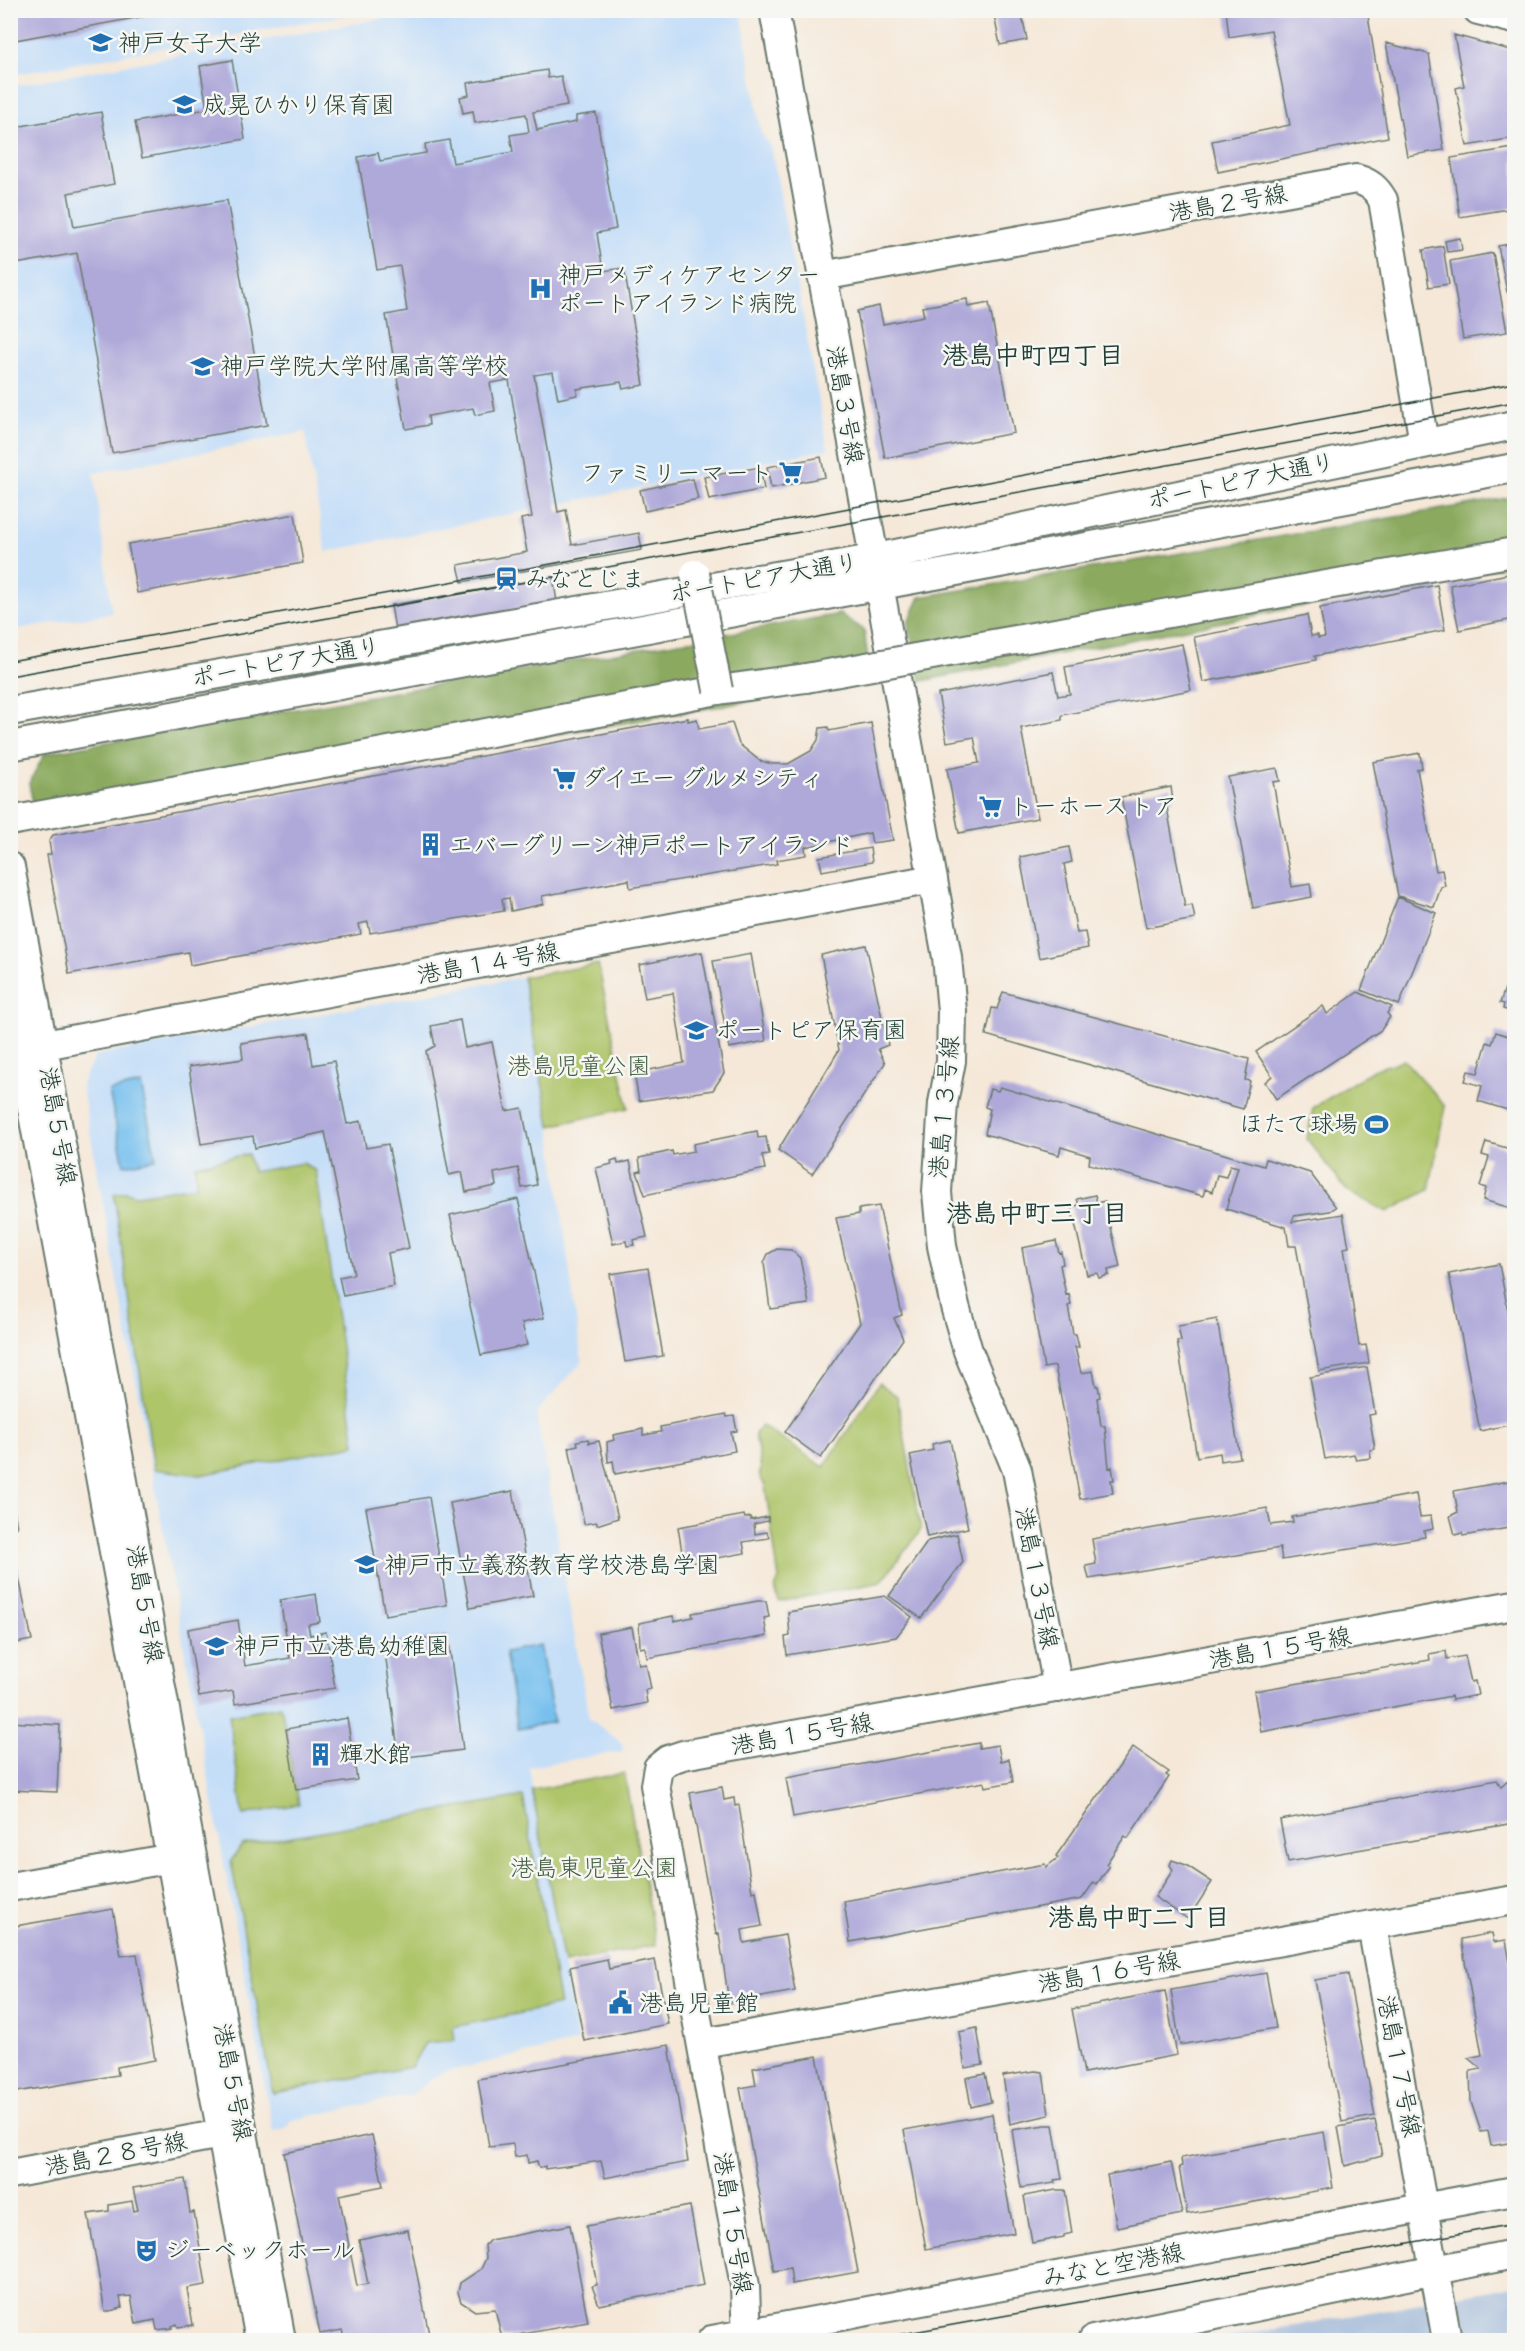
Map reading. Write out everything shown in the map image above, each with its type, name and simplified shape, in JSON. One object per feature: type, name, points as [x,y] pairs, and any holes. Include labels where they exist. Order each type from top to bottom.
[{"type":"street","name":"港島３号線","points":[[774,10],[878,588]]},
{"type":"street","points":[[1478,10],[1515,19]]},
{"type":"street","name":"港島２号線","points":[[822,276],[1356,179],[1367,182],[1376,188],[1383,200],[1424,443]]},
{"type":"street","name":"ポートピア大通り","points":[[10,711],[872,559],[1515,425]]},
{"type":"street","points":[[1380,493],[1412,474],[1424,443],[1440,460],[1464,470],[1505,470]]},
{"type":"street","name":"ポートピア大通り","points":[[10,746],[878,588],[1505,470]]},
{"type":"street","points":[[10,821],[718,690],[806,678],[1515,552]]},
{"type":"street","points":[[695,573],[718,690]]},
{"type":"street","name":"港島１３号線","points":[[878,588],[933,879],[952,1011],[951,1061],[943,1103],[937,1192],[942,1246],[954,1306],[968,1351],[1017,1470],[1058,1688]]},
{"type":"street","name":"港島５号線","points":[[10,867],[25,1049]]},
{"type":"street","name":"港島１４号線","points":[[25,1049],[933,879]]},
{"type":"street","name":"港島５号線","points":[[10,990],[25,1049],[181,1857],[281,2340]]},
{"type":"street","name":"港島１５号線","points":[[747,2337],[745,2286],[655,1785],[658,1768],[668,1760],[683,1755],[1515,1605]]},
{"type":"street","points":[[10,1887],[181,1857]]},
{"type":"street","name":"港島５号線","points":[[181,1857],[221,2134],[260,2340]]},
{"type":"street","name":"港島１６号線","points":[[703,2043],[1515,1900]]},
{"type":"street","name":"港島１７号線","points":[[1372,1926],[1425,2207],[1447,2340]]},
{"type":"street","name":"港島２８号線","points":[[10,2174],[221,2134]]},
{"type":"street","name":"みなと空港線","points":[[712,2340],[747,2337],[1515,2191]]},
{"type":"street","points":[[1093,2340],[1515,2254]]},
{"type":"shaded area","name":"神戸女子大学","points":[[11,11],[369,11],[11,75]]},
{"type":"shaded area","name":"神戸メディケアセンター ポートアイランド病院","points":[[423,11],[741,11],[761,133],[771,146],[828,449],[326,552],[305,432],[94,473],[112,613],[11,630],[11,86]]},
{"type":"shaded area","name":"神戸市立義務教育学校港島学園","points":[[523,977],[550,1126],[582,1362],[536,1413],[589,1718],[622,1743],[623,1751],[529,1767],[577,2042],[440,2073],[411,2095],[292,2120],[285,2129],[273,2131],[81,1083],[96,1055]]},
{"type":"shaded area","points":[[1514,2286],[1514,2340],[1215,2340]]},
{"type":"green space","points":[[1514,497],[1514,565],[921,681],[908,623],[920,597]]},
{"type":"green space","points":[[840,614],[864,630],[871,680],[37,825],[29,783],[45,753]]},
{"type":"green space","name":"港島児童公園","points":[[598,964],[628,1108],[550,1126],[523,977]]},
{"type":"green space","name":"ほたて球場","points":[[1404,1060],[1445,1106],[1429,1190],[1387,1212],[1347,1191],[1307,1139],[1313,1108],[1373,1070]]},
{"type":"green space","points":[[248,1154],[253,1172],[303,1163],[316,1171],[355,1445],[200,1475],[154,1469],[114,1194],[126,1192],[137,1195],[196,1186],[195,1165]]},
{"type":"green space","points":[[879,1383],[897,1396],[921,1530],[881,1582],[779,1602],[775,1588],[779,1579],[765,1486],[759,1474],[761,1469],[755,1434],[761,1425],[824,1467]]},
{"type":"green space","points":[[281,1706],[299,1804],[243,1815],[229,1715]]},
{"type":"green space","name":"港島東児童公園","points":[[624,1773],[656,1945],[564,1963],[532,1790]]},
{"type":"green space","points":[[523,1796],[560,2005],[453,2027],[455,2040],[425,2043],[411,2067],[273,2093],[231,1861],[242,1845]]},
{"type":"water","points":[[141,1084],[156,1159],[124,1165],[109,1091]]},
{"type":"water","points":[[540,1645],[554,1722],[518,1729],[505,1652]]},
{"type":"building","points":[[10,10],[156,10],[157,14],[10,41]]},
{"type":"building","points":[[993,10],[1021,10],[1027,40],[1000,45]]},
{"type":"building","points":[[1226,10],[1367,10],[1388,137],[1218,172],[1212,141],[1290,125],[1271,30],[1229,37]]},
{"type":"building","points":[[1454,35],[1514,51],[1514,138],[1467,146],[1456,88],[1464,86]]},
{"type":"building","points":[[1386,43],[1429,54],[1444,150],[1407,156]]},
{"type":"building","points":[[232,60],[245,139],[142,158],[135,122],[207,109],[200,66]]},
{"type":"building","points":[[547,70],[548,78],[561,76],[567,106],[533,112],[537,130],[576,122],[576,116],[596,113],[616,229],[597,233],[603,271],[624,268],[644,385],[623,389],[621,382],[577,389],[577,395],[558,399],[553,372],[534,375],[558,512],[566,510],[572,545],[639,533],[642,550],[462,582],[458,565],[527,552],[521,519],[532,517],[509,380],[490,383],[495,411],[475,415],[473,408],[428,416],[429,425],[406,429],[386,315],[407,311],[400,266],[377,270],[358,157],[378,153],[380,161],[426,153],[425,144],[449,140],[453,163],[513,152],[510,135],[529,132],[526,114],[475,123],[473,111],[463,113],[460,97],[469,95],[467,83]]},
{"type":"building","points":[[101,112],[114,184],[68,193],[74,227],[227,200],[267,425],[112,453],[77,253],[10,265],[10,128]]},
{"type":"building","points":[[1514,148],[1514,208],[1460,217],[1451,158]]},
{"type":"building","points":[[1460,238],[1462,250],[1447,252],[1445,241]]},
{"type":"building","points":[[1514,243],[1514,291],[1507,292],[1498,246]]},
{"type":"building","points":[[1443,246],[1449,284],[1429,287],[1423,250]]},
{"type":"building","points":[[1493,253],[1507,332],[1463,339],[1450,261]]},
{"type":"building","points":[[967,299],[968,307],[989,303],[1014,433],[885,458],[857,311],[879,306],[883,324],[924,316],[922,307]]},
{"type":"building","points":[[821,457],[825,477],[771,488],[767,467]]},
{"type":"building","points":[[760,467],[764,489],[709,500],[704,477]]},
{"type":"building","points":[[693,479],[698,499],[645,511],[640,490]]},
{"type":"building","points":[[295,514],[303,563],[137,593],[128,544]]},
{"type":"building","points":[[1514,573],[1514,619],[1459,630],[1450,585]]},
{"type":"building","points":[[553,577],[557,602],[395,630],[391,605]]},
{"type":"building","points":[[1437,585],[1445,630],[1315,656],[1316,660],[1203,682],[1194,637],[1307,615],[1311,636],[1325,637],[1320,608]]},
{"type":"building","points":[[1182,644],[1191,690],[1062,715],[1062,720],[1021,728],[1038,818],[959,833],[947,769],[979,763],[974,737],[947,742],[938,694],[1053,672],[1058,696],[1070,694],[1065,667]]},
{"type":"building","name":"エバーグリーン神戸ポートアイランド","points":[[688,718],[688,721],[697,719],[699,729],[732,723],[739,744],[760,761],[773,764],[788,764],[811,751],[818,740],[820,728],[828,727],[829,731],[871,723],[893,840],[872,843],[870,833],[805,847],[806,855],[776,860],[777,864],[630,888],[629,880],[542,896],[543,904],[511,911],[509,898],[502,899],[504,911],[370,933],[368,922],[359,924],[361,934],[190,965],[188,952],[69,974],[47,855],[51,854],[49,841],[53,835]]},
{"type":"building","points":[[1420,753],[1422,768],[1417,769],[1436,871],[1442,870],[1445,886],[1441,887],[1434,907],[1398,896],[1373,762]]},
{"type":"building","points":[[1277,768],[1280,781],[1273,782],[1292,887],[1310,884],[1312,897],[1253,908],[1228,777]]},
{"type":"building","points":[[1171,787],[1173,801],[1166,802],[1185,907],[1192,905],[1195,919],[1146,928],[1121,797]]},
{"type":"building","points":[[1069,847],[1072,862],[1064,864],[1077,933],[1085,932],[1088,948],[1039,958],[1020,857]]},
{"type":"building","points":[[870,848],[872,862],[822,871],[819,857]]},
{"type":"building","points":[[1398,897],[1436,913],[1399,1005],[1361,990]]},
{"type":"building","points":[[866,945],[888,1045],[878,1049],[885,1063],[812,1174],[778,1150],[839,1050],[821,955]]},
{"type":"building","name":"ポートピア保育園","points":[[702,952],[724,1073],[713,1090],[639,1101],[634,1073],[684,1063],[673,993],[645,998],[639,965]]},
{"type":"building","points":[[751,954],[766,1041],[729,1048],[713,961]]},
{"type":"building","points":[[1511,985],[1514,986],[1514,1012],[1503,1009],[1504,1004],[1500,1003],[1505,988],[1510,989]]},
{"type":"building","points":[[1003,992],[1249,1059],[1245,1080],[1250,1081],[1243,1109],[986,1035],[992,1008],[997,1009]]},
{"type":"building","points":[[1358,992],[1392,1007],[1387,1013],[1390,1017],[1381,1030],[1276,1099],[1265,1082],[1272,1076],[1256,1052],[1323,1006],[1327,1014]]},
{"type":"building","points":[[460,1020],[465,1048],[492,1042],[506,1111],[522,1108],[537,1185],[522,1188],[518,1168],[494,1173],[496,1186],[466,1192],[462,1172],[449,1175],[426,1051],[435,1046],[431,1026]]},
{"type":"building","points":[[1496,1032],[1514,1038],[1514,1112],[1478,1101],[1482,1086],[1465,1081],[1468,1071],[1478,1073],[1487,1042],[1492,1044]]},
{"type":"building","points":[[308,1033],[313,1065],[334,1061],[347,1124],[361,1121],[366,1148],[388,1144],[409,1248],[388,1253],[394,1286],[343,1296],[339,1277],[354,1274],[325,1132],[255,1148],[253,1136],[201,1144],[189,1067],[243,1059],[241,1043]]},
{"type":"building","points":[[1000,1087],[1264,1166],[1266,1159],[1310,1173],[1336,1207],[1330,1211],[1294,1216],[1292,1222],[1343,1214],[1349,1247],[1344,1248],[1359,1346],[1366,1345],[1369,1363],[1319,1371],[1296,1246],[1289,1246],[1286,1227],[1226,1209],[1238,1167],[1230,1165],[1226,1177],[1217,1175],[1212,1192],[1205,1189],[1203,1196],[1089,1164],[1090,1156],[1061,1147],[1059,1155],[985,1134],[990,1109],[985,1107],[990,1089],[998,1091]]},
{"type":"building","points":[[757,1131],[758,1138],[766,1137],[769,1154],[762,1155],[765,1169],[645,1195],[637,1172],[641,1171],[639,1158],[672,1151],[673,1155],[694,1151],[693,1144]]},
{"type":"building","points":[[1486,1142],[1514,1150],[1514,1209],[1483,1200],[1486,1188],[1480,1186],[1489,1157],[1482,1155]]},
{"type":"building","points":[[617,1159],[618,1164],[630,1161],[647,1237],[633,1240],[634,1245],[627,1246],[626,1241],[613,1244],[596,1168],[612,1164],[611,1161]]},
{"type":"building","points":[[1095,1195],[1097,1203],[1105,1201],[1120,1267],[1108,1270],[1109,1275],[1099,1278],[1097,1273],[1087,1275],[1071,1207],[1079,1205],[1077,1199]]},
{"type":"building","points":[[518,1199],[544,1318],[522,1323],[527,1345],[481,1355],[450,1215]]},
{"type":"building","points":[[879,1206],[902,1315],[894,1318],[903,1339],[821,1458],[785,1432],[860,1323],[836,1218],[859,1214],[859,1209]]},
{"type":"building","points":[[1056,1241],[1059,1253],[1061,1252],[1063,1264],[1060,1265],[1066,1295],[1069,1294],[1071,1305],[1068,1306],[1073,1334],[1076,1334],[1079,1347],[1075,1347],[1081,1373],[1093,1371],[1096,1386],[1098,1386],[1100,1397],[1097,1398],[1101,1426],[1105,1426],[1109,1468],[1112,1467],[1114,1480],[1111,1480],[1113,1493],[1080,1499],[1055,1366],[1044,1368],[1022,1248]]},
{"type":"building","points":[[777,1249],[791,1250],[800,1258],[809,1304],[770,1309],[764,1263],[768,1254]]},
{"type":"building","points":[[1499,1264],[1514,1342],[1514,1424],[1480,1431],[1449,1274]]},
{"type":"building","points":[[648,1268],[663,1356],[625,1362],[610,1274]]},
{"type":"building","points":[[1217,1319],[1240,1458],[1221,1461],[1220,1453],[1197,1457],[1177,1341],[1181,1341],[1178,1326]]},
{"type":"building","points":[[1367,1367],[1375,1414],[1369,1415],[1375,1449],[1370,1450],[1371,1458],[1356,1460],[1354,1454],[1325,1459],[1310,1377]]},
{"type":"building","points":[[726,1414],[727,1417],[734,1416],[737,1431],[731,1432],[735,1451],[615,1474],[613,1461],[608,1462],[607,1442],[614,1440],[613,1435],[643,1429],[643,1435],[661,1432],[660,1427]]},
{"type":"building","points":[[588,1439],[589,1443],[599,1441],[618,1518],[597,1525],[597,1522],[584,1524],[569,1447],[578,1445],[577,1441]]},
{"type":"building","points":[[950,1440],[968,1528],[927,1537],[910,1455],[933,1450],[932,1444]]},
{"type":"building","points":[[1514,1480],[1514,1527],[1463,1536],[1462,1533],[1455,1535],[1450,1516],[1458,1512],[1454,1491]]},
{"type":"building","points":[[513,1491],[533,1596],[470,1608],[450,1503]]},
{"type":"building","points":[[1416,1494],[1420,1517],[1431,1516],[1433,1529],[1424,1531],[1425,1537],[1282,1560],[1280,1548],[1089,1579],[1086,1566],[1096,1564],[1092,1539],[1267,1508],[1271,1525],[1293,1522],[1292,1517]]},
{"type":"building","points":[[429,1497],[447,1605],[385,1615],[366,1508]]},
{"type":"building","points":[[10,1498],[12,1498],[17,1527],[10,1528]]},
{"type":"building","points":[[744,1515],[745,1518],[751,1517],[751,1520],[768,1517],[768,1521],[754,1524],[755,1534],[767,1532],[769,1538],[743,1542],[745,1553],[684,1564],[678,1527]]},
{"type":"building","points":[[957,1534],[963,1562],[921,1618],[889,1596],[928,1541]]},
{"type":"building","points":[[10,1535],[32,1640],[10,1644]]},
{"type":"building","name":"神戸市立港島幼稚園","points":[[316,1594],[320,1622],[308,1624],[310,1635],[326,1632],[335,1688],[235,1704],[233,1691],[199,1697],[188,1629],[238,1620],[245,1666],[290,1658],[280,1600]]},
{"type":"building","points":[[885,1596],[912,1617],[896,1637],[787,1655],[785,1637],[790,1636],[788,1612]]},
{"type":"building","points":[[766,1601],[769,1617],[764,1618],[767,1636],[647,1658],[645,1647],[640,1648],[639,1623],[673,1616],[674,1621],[693,1617],[692,1613]]},
{"type":"building","points":[[632,1627],[639,1665],[646,1664],[651,1689],[645,1690],[647,1703],[613,1710],[598,1633]]},
{"type":"building","points":[[448,1635],[463,1750],[399,1758],[384,1644]]},
{"type":"building","points":[[1446,1651],[1447,1659],[1465,1656],[1471,1682],[1475,1681],[1478,1695],[1452,1700],[1451,1696],[1261,1732],[1254,1691],[1430,1660],[1429,1654]]},
{"type":"building","name":"輝水館","points":[[347,1718],[357,1780],[296,1790],[286,1729]]},
{"type":"building","points":[[10,1722],[60,1725],[57,1792],[10,1790]]},
{"type":"building","points":[[979,1743],[979,1748],[998,1745],[1001,1761],[1009,1759],[1013,1782],[985,1787],[984,1782],[793,1817],[786,1778]]},
{"type":"building","points":[[1133,1747],[1169,1772],[1166,1775],[1169,1777],[1128,1838],[1125,1836],[1106,1864],[1109,1867],[1097,1884],[1094,1882],[1082,1899],[850,1942],[844,1901],[1045,1864],[1046,1867],[1058,1858],[1056,1856]]},
{"type":"building","points":[[1514,1770],[1514,1823],[1288,1862],[1280,1820],[1497,1780],[1501,1787],[1511,1778]]},
{"type":"building","points":[[722,1787],[724,1800],[734,1798],[735,1806],[739,1805],[752,1892],[756,1891],[762,1926],[742,1930],[744,1943],[785,1935],[795,1991],[729,2003],[719,1933],[716,1934],[690,1793]]},
{"type":"building","points":[[1172,1860],[1186,1865],[1212,1882],[1188,1919],[1155,1897],[1173,1870],[1170,1865]]},
{"type":"building","points":[[113,1909],[121,1956],[137,1954],[155,2060],[117,2067],[118,2075],[10,2093],[10,1927]]},
{"type":"building","points":[[1492,1933],[1494,1942],[1506,1940],[1514,1985],[1514,2142],[1491,2146],[1488,2131],[1481,2132],[1471,2102],[1470,2071],[1481,2069],[1468,2058],[1482,2055],[1461,1939]]},
{"type":"building","points":[[607,1959],[609,1969],[655,1960],[668,2024],[584,2041],[570,1967]]},
{"type":"building","points":[[1266,1973],[1276,2028],[1180,2045],[1171,1990]]},
{"type":"building","points":[[1348,1974],[1375,2116],[1342,2122],[1315,1980]]},
{"type":"building","points":[[1165,1991],[1177,2055],[1084,2073],[1072,2009]]},
{"type":"building","points":[[977,2028],[983,2065],[965,2068],[959,2032]]},
{"type":"building","points":[[669,2045],[688,2162],[605,2178],[601,2161],[545,2169],[545,2166],[539,2168],[537,2161],[528,2163],[527,2155],[515,2157],[513,2144],[489,2147],[478,2079]]},
{"type":"building","points":[[817,2056],[858,2272],[792,2284],[790,2268],[774,2271],[740,2088],[756,2085],[753,2068]]},
{"type":"building","points":[[1043,2072],[1049,2115],[1010,2124],[1003,2076]]},
{"type":"building","points":[[985,2074],[991,2102],[971,2107],[966,2078]]},
{"type":"building","points":[[992,2114],[1014,2233],[926,2249],[904,2130]]},
{"type":"building","points":[[1375,2120],[1382,2156],[1345,2166],[1338,2127]]},
{"type":"building","points":[[1053,2125],[1062,2179],[1054,2180],[1055,2183],[1021,2188],[1012,2130]]},
{"type":"building","points":[[1324,2132],[1333,2188],[1187,2214],[1179,2167],[1182,2166],[1181,2158]]},
{"type":"building","points":[[372,2135],[383,2186],[339,2195],[357,2286],[368,2284],[359,2240],[408,2230],[430,2339],[345,2340],[342,2330],[320,2334],[284,2153]]},
{"type":"building","points":[[1171,2162],[1182,2214],[1117,2227],[1107,2175]]},
{"type":"building","name":"ジーベックホール","points":[[185,2179],[190,2213],[194,2212],[206,2285],[187,2288],[193,2325],[178,2327],[177,2324],[172,2328],[157,2330],[155,2320],[136,2324],[131,2296],[120,2297],[122,2308],[105,2312],[88,2214],[109,2211],[109,2205],[132,2201],[134,2211],[138,2210],[133,2188]]},
{"type":"building","points":[[1065,2190],[1072,2233],[1064,2237],[1032,2243],[1024,2196]]},
{"type":"building","points":[[690,2206],[704,2285],[599,2305],[592,2286],[597,2285],[586,2226]]},
{"type":"building","points":[[570,2225],[588,2322],[502,2338],[495,2309],[475,2311],[461,2302],[458,2292],[460,2283],[481,2269],[486,2258],[485,2245],[490,2240]]},
{"type":"tram line","points":[[10,661],[551,564],[1514,383]]},
{"type":"tram line","points":[[10,676],[1514,402]]},
{"type":"tram line","points":[[869,2340],[1514,2224]]},
{"type":"place","name":"神戸女子大学","points":[[100,43]]},
{"type":"place","name":"成晃ひかり保育園","points":[[185,105]]},
{"type":"place","name":"神戸メディケアセンター ポートアイランド病院","points":[[540,289]]},
{"type":"place","name":"神戸学院大学附属高等学校","points":[[202,366]]},
{"type":"place","name":"ファミリーマート","points":[[791,473]]},
{"type":"place","name":"みなとじま","points":[[507,579]]},
{"type":"place","name":"ダイエー グルメシティ","points":[[564,778]]},
{"type":"place","name":"トーホーストア","points":[[991,806]]},
{"type":"place","name":"エバーグリーン神戸ポートアイランド","points":[[431,845]]},
{"type":"place","name":"ポートピア保育園","points":[[697,1030]]},
{"type":"place","name":"ほたて球場","points":[[1376,1124]]},
{"type":"place","name":"神戸市立義務教育学校港島学園","points":[[366,1565]]},
{"type":"place","name":"神戸市立港島幼稚園","points":[[216,1646]]},
{"type":"place","name":"輝水館","points":[[321,1754]]},
{"type":"place","name":"港島児童館","points":[[621,2003]]},
{"type":"place","name":"ジーベックホール","points":[[147,2250]]},
{"type":"district","name":"港島中町四丁目","points":[[1033,355]]},
{"type":"district","name":"港島中町三丁目","points":[[1037,1213]]},
{"type":"district","name":"港島中町二丁目","points":[[1139,1917]]}]
